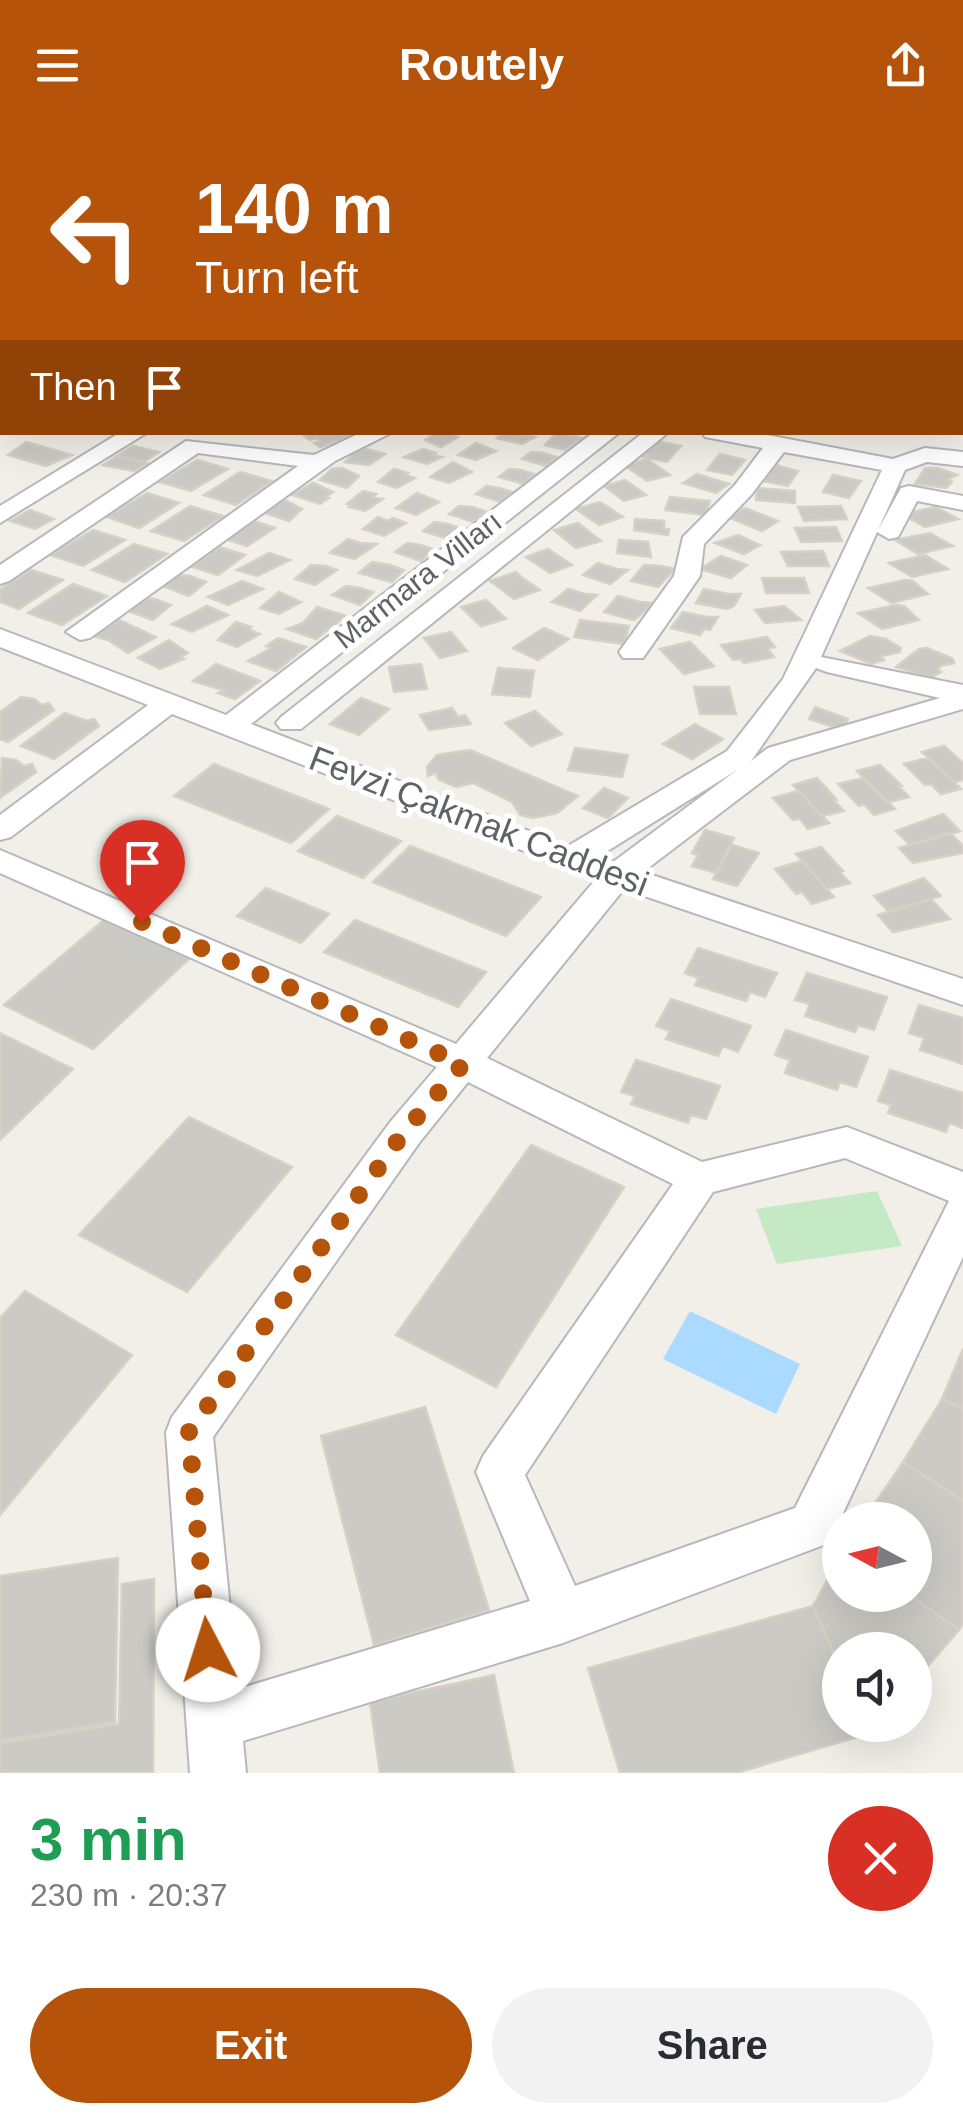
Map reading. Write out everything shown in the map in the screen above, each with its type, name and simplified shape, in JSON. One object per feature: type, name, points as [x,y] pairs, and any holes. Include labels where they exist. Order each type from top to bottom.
[{"type":"street","points":[[0,516],[132,435]]},
{"type":"street","points":[[80,632],[327,456],[375,435]]},
{"type":"street","name":"Marmara Vilları","points":[[227,728],[605,435]]},
{"type":"street","points":[[291,723],[654,435]]},
{"type":"street","points":[[729,435],[895,466],[916,456],[963,460]]},
{"type":"street","points":[[633,652],[686,576],[692,542],[743,490],[778,444]]},
{"type":"street","points":[[0,576],[194,446],[306,460]]},
{"type":"street","points":[[571,859],[738,757],[796,681],[895,466]]},
{"type":"street","points":[[779,754],[909,492],[963,504]]},
{"type":"street","name":"Fevzi Çakmak Caddesi","points":[[0,637],[571,859],[963,992]]},
{"type":"street","points":[[827,664],[963,697]]},
{"type":"street","points":[[963,697],[779,754],[617,875],[404,1132],[189,1432],[216,1748],[812,1526],[963,1212]]},
{"type":"street","points":[[0,830],[168,703]]},
{"type":"street","points":[[0,860],[463,1064],[699,1180],[847,1142],[963,1190]]},
{"type":"street","points":[[563,1617],[500,1472],[699,1180]]},
{"type":"green space","points":[[877,1191],[902,1246],[777,1264],[756,1209]]},
{"type":"water","points":[[690,1311],[800,1364],[776,1414],[663,1359]]},
{"type":"building","points":[[432,435],[458,437],[441,447],[425,440]]},
{"type":"building","points":[[500,435],[535,437],[522,444],[497,438]]},
{"type":"building","points":[[554,435],[582,438],[565,450],[545,445]]},
{"type":"building","points":[[304,436],[351,436],[320,447],[314,443],[320,441],[316,438]]},
{"type":"building","points":[[658,441],[681,446],[667,462],[643,457]]},
{"type":"building","points":[[26,442],[72,455],[46,466],[8,455]]},
{"type":"building","points":[[476,443],[496,451],[476,460],[458,455]]},
{"type":"building","points":[[133,446],[159,452],[144,462],[117,456]]},
{"type":"building","points":[[423,449],[442,457],[427,464],[404,457]]},
{"type":"building","points":[[358,450],[385,454],[369,465],[345,462]]},
{"type":"building","points":[[531,452],[556,457],[547,466],[522,459]]},
{"type":"building","points":[[720,454],[745,460],[732,475],[707,470]]},
{"type":"building","points":[[117,456],[147,463],[134,471],[103,465]]},
{"type":"building","points":[[647,459],[670,475],[647,481],[624,465]]},
{"type":"building","points":[[197,460],[228,469],[191,491],[160,482]]},
{"type":"building","points":[[453,462],[472,472],[449,483],[430,477]]},
{"type":"building","points":[[775,465],[798,471],[788,486],[763,481]]},
{"type":"building","points":[[342,468],[359,476],[347,488],[320,480],[332,469]]},
{"type":"building","points":[[925,468],[957,475],[947,480],[952,482],[946,488],[915,484]]},
{"type":"building","points":[[394,469],[415,478],[397,488],[378,482]]},
{"type":"building","points":[[509,469],[534,474],[524,484],[499,477]]},
{"type":"building","points":[[240,472],[272,481],[236,505],[204,495]]},
{"type":"building","points":[[697,474],[729,484],[716,493],[683,483]]},
{"type":"building","points":[[833,475],[861,481],[849,498],[823,492]]},
{"type":"building","points":[[625,480],[646,495],[624,501],[604,486]]},
{"type":"building","points":[[313,483],[333,492],[326,497],[329,498],[320,504],[292,495]]},
{"type":"building","points":[[486,486],[512,492],[501,502],[476,494]]},
{"type":"building","points":[[757,488],[795,491],[795,503],[756,500]]},
{"type":"building","points":[[363,491],[383,499],[365,511],[349,507],[347,504]]},
{"type":"building","points":[[147,493],[179,503],[139,528],[107,517]]},
{"type":"building","points":[[417,493],[439,502],[416,515],[396,508]]},
{"type":"building","points":[[670,497],[710,501],[705,515],[665,510]]},
{"type":"building","points":[[285,500],[302,509],[289,521],[262,512],[275,501]]},
{"type":"building","points":[[600,502],[623,517],[599,525],[576,509]]},
{"type":"building","points":[[190,506],[223,516],[184,541],[151,531]]},
{"type":"building","points":[[459,506],[485,511],[474,522],[449,514]]},
{"type":"building","points":[[841,506],[847,519],[804,521],[798,507]]},
{"type":"building","points":[[936,507],[958,519],[925,527],[902,514]]},
{"type":"building","points":[[745,508],[778,521],[762,531],[728,517]]},
{"type":"building","points":[[30,510],[54,519],[35,529],[10,521]]},
{"type":"building","points":[[378,517],[406,523],[384,536],[363,529]]},
{"type":"building","points":[[635,519],[664,521],[668,535],[634,530]]},
{"type":"building","points":[[250,520],[275,528],[247,546],[223,538]]},
{"type":"building","points":[[434,522],[460,528],[449,539],[423,531]]},
{"type":"building","points":[[578,523],[601,541],[576,548],[554,530]]},
{"type":"building","points":[[836,527],[842,541],[801,542],[795,528]]},
{"type":"building","points":[[93,530],[125,540],[83,566],[50,555]]},
{"type":"building","points":[[930,533],[953,546],[918,554],[895,540]]},
{"type":"building","points":[[738,535],[760,545],[744,554],[715,543]]},
{"type":"building","points":[[348,539],[377,544],[355,559],[330,553]]},
{"type":"building","points":[[619,540],[648,542],[651,557],[617,553]]},
{"type":"building","points":[[407,543],[433,549],[421,561],[395,552]]},
{"type":"building","points":[[134,544],[167,554],[125,582],[92,570]]},
{"type":"building","points":[[219,547],[245,555],[218,575],[193,567]]},
{"type":"building","points":[[548,549],[572,565],[550,573],[526,557]]},
{"type":"building","points":[[823,551],[829,566],[788,566],[781,552]]},
{"type":"building","points":[[269,553],[290,560],[257,576],[237,570]]},
{"type":"building","points":[[925,555],[948,569],[912,577],[889,563]]},
{"type":"building","points":[[721,556],[747,565],[731,578],[700,569]]},
{"type":"building","points":[[372,562],[404,570],[392,582],[359,573]]},
{"type":"building","points":[[598,563],[628,570],[610,584],[583,575]]},
{"type":"building","points":[[311,565],[337,570],[315,585],[295,579]]},
{"type":"building","points":[[644,565],[675,569],[658,587],[631,581]]},
{"type":"building","points":[[31,570],[63,580],[19,609],[0,602],[0,589]]},
{"type":"building","points":[[516,572],[540,590],[514,599],[490,581]]},
{"type":"building","points":[[176,574],[206,582],[189,596],[163,586]]},
{"type":"building","points":[[762,578],[804,578],[809,593],[766,593]]},
{"type":"building","points":[[242,581],[263,589],[228,605],[208,597]]},
{"type":"building","points":[[913,581],[928,594],[891,603],[868,588]]},
{"type":"building","points":[[73,584],[107,596],[62,625],[28,613]]},
{"type":"building","points":[[346,586],[373,592],[360,605],[332,595]]},
{"type":"building","points":[[568,589],[597,595],[580,611],[552,602]]},
{"type":"building","points":[[704,589],[741,594],[734,606],[727,609],[696,603]]},
{"type":"building","points":[[279,592],[301,602],[279,614],[260,608]]},
{"type":"building","points":[[618,596],[654,603],[634,620],[604,612]]},
{"type":"building","points":[[141,598],[171,605],[153,620],[126,610]]},
{"type":"building","points":[[486,600],[506,619],[481,626],[461,607]]},
{"type":"building","points":[[207,606],[228,615],[192,632],[172,624]]},
{"type":"building","points":[[784,606],[801,620],[765,623],[755,610]]},
{"type":"building","points":[[904,606],[919,620],[882,629],[858,613]]},
{"type":"building","points":[[317,607],[346,616],[316,639],[287,629],[303,623]]},
{"type":"building","points":[[683,612],[718,617],[710,630],[704,629],[700,635],[671,628]]},
{"type":"building","points":[[119,620],[156,637],[128,653],[108,640],[92,636]]},
{"type":"building","points":[[580,620],[629,626],[624,644],[574,637]]},
{"type":"building","points":[[236,622],[260,634],[237,647],[218,640]]},
{"type":"building","points":[[544,628],[569,639],[538,660],[513,648]]},
{"type":"building","points":[[451,632],[467,651],[440,658],[424,638]]},
{"type":"building","points":[[870,636],[886,639],[901,648],[900,652],[881,656],[884,660],[871,664],[840,651]]},
{"type":"building","points":[[767,637],[775,647],[767,648],[774,657],[744,663],[741,659],[733,660],[721,645]]},
{"type":"building","points":[[278,638],[306,647],[276,671],[248,661],[271,648],[266,646]]},
{"type":"building","points":[[169,640],[188,653],[180,657],[184,659],[160,669],[138,658]]},
{"type":"building","points":[[690,642],[714,666],[684,674],[660,649]]},
{"type":"building","points":[[927,648],[953,659],[954,663],[941,666],[937,669],[941,672],[931,678],[896,667],[919,649]]},
{"type":"building","points":[[216,664],[260,681],[235,699],[218,693],[223,690],[193,681]]},
{"type":"building","points":[[421,664],[427,689],[394,692],[389,667]]},
{"type":"building","points":[[498,668],[534,671],[530,697],[492,694]]},
{"type":"building","points":[[694,687],[729,687],[736,714],[700,714]]},
{"type":"building","points":[[21,697],[42,705],[49,703],[54,710],[8,742],[0,739],[0,712]]},
{"type":"building","points":[[361,698],[389,709],[359,735],[330,724]]},
{"type":"building","points":[[815,707],[848,719],[843,730],[809,719]]},
{"type":"building","points":[[452,708],[458,717],[465,715],[471,724],[429,730],[420,715]]},
{"type":"building","points":[[535,711],[562,734],[531,746],[505,723]]},
{"type":"building","points":[[65,713],[87,721],[94,719],[99,726],[54,759],[21,746]]},
{"type":"building","points":[[695,724],[723,739],[692,759],[663,744]]},
{"type":"building","points":[[944,746],[963,763],[963,780],[954,782],[922,752]]},
{"type":"building","points":[[575,748],[628,755],[622,777],[568,770]]},
{"type":"building","points":[[470,750],[578,796],[557,813],[533,818],[520,815],[512,802],[473,783],[457,787],[439,780],[436,773],[428,776],[427,767],[437,755]]},
{"type":"building","points":[[2,758],[24,766],[32,764],[36,772],[0,798]]},
{"type":"building","points":[[928,758],[961,789],[941,794],[931,784],[925,785],[904,764]]},
{"type":"building","points":[[214,764],[329,809],[291,843],[174,796]]},
{"type":"building","points":[[880,765],[909,797],[888,802],[857,771]]},
{"type":"building","points":[[817,778],[844,811],[822,816],[793,785]]},
{"type":"building","points":[[863,778],[895,809],[874,815],[838,784]]},
{"type":"building","points":[[604,788],[628,798],[608,818],[583,808]]},
{"type":"building","points":[[798,791],[829,823],[808,829],[799,818],[793,820],[773,798]]},
{"type":"building","points":[[943,814],[960,831],[910,845],[896,831]]},
{"type":"building","points":[[337,816],[401,841],[363,878],[298,851]]},
{"type":"building","points":[[705,830],[734,838],[716,873],[692,866],[698,855],[692,853]]},
{"type":"building","points":[[950,833],[963,846],[963,853],[913,863],[899,848]]},
{"type":"building","points":[[732,845],[759,853],[737,886],[713,879]]},
{"type":"building","points":[[410,846],[541,897],[506,936],[373,882]]},
{"type":"building","points":[[821,847],[850,883],[827,889],[796,854]]},
{"type":"building","points":[[802,861],[834,897],[812,904],[802,892],[796,894],[775,869]]},
{"type":"building","points":[[924,878],[941,896],[889,912],[874,896]]},
{"type":"building","points":[[266,888],[329,914],[301,943],[237,916]]},
{"type":"building","points":[[931,899],[950,919],[893,932],[878,915]]},
{"type":"building","points":[[104,920],[190,958],[93,1049],[4,1005]]},
{"type":"building","points":[[355,920],[486,972],[458,1007],[324,952]]},
{"type":"building","points":[[698,948],[777,973],[765,997],[750,992],[746,1001],[695,985],[699,978],[685,973]]},
{"type":"building","points":[[807,973],[887,997],[874,1030],[858,1025],[855,1032],[805,1016],[810,1004],[795,1000]]},
{"type":"building","points":[[671,999],[751,1026],[738,1052],[723,1046],[718,1056],[666,1039],[670,1031],[656,1026]]},
{"type":"building","points":[[919,1005],[963,1018],[963,1064],[920,1050],[924,1038],[909,1033]]},
{"type":"building","points":[[786,1030],[868,1057],[856,1087],[840,1082],[837,1090],[785,1073],[790,1060],[775,1055]]},
{"type":"building","points":[[0,1033],[73,1069],[0,1140]]},
{"type":"building","points":[[636,1060],[720,1086],[706,1119],[691,1115],[688,1123],[631,1104],[635,1096],[621,1092]]},
{"type":"building","points":[[890,1070],[963,1093],[963,1128],[949,1123],[946,1132],[888,1113],[891,1105],[878,1101]]},
{"type":"building","points":[[189,1117],[292,1167],[187,1292],[79,1235]]},
{"type":"building","points":[[531,1145],[624,1187],[496,1387],[396,1335]]},
{"type":"building","points":[[25,1291],[132,1355],[0,1515],[0,1318]]},
{"type":"building","points":[[963,1349],[963,1409],[942,1399]]},
{"type":"building","points":[[942,1399],[963,1409],[963,1501],[903,1462]]},
{"type":"building","points":[[425,1407],[489,1610],[374,1645],[321,1436]]},
{"type":"building","points":[[903,1462],[963,1501],[963,1624],[959,1630],[932,1611],[932,1502],[876,1502]]},
{"type":"building","points":[[118,1558],[115,1722],[0,1741],[0,1576]]},
{"type":"building","points":[[154,1579],[153,1773],[0,1773],[0,1743],[119,1724],[122,1584]]},
{"type":"building","points":[[822,1590],[822,1612],[932,1611],[959,1630],[932,1661],[932,1632],[824,1632],[813,1606]]},
{"type":"building","points":[[813,1606],[824,1632],[822,1742],[841,1742],[736,1773],[620,1773],[588,1668]]},
{"type":"building","points":[[494,1675],[514,1773],[380,1773],[370,1702]]},
{"type":"route","points":[[142,922],[463,1064],[404,1132],[189,1432],[208,1650]]}]
